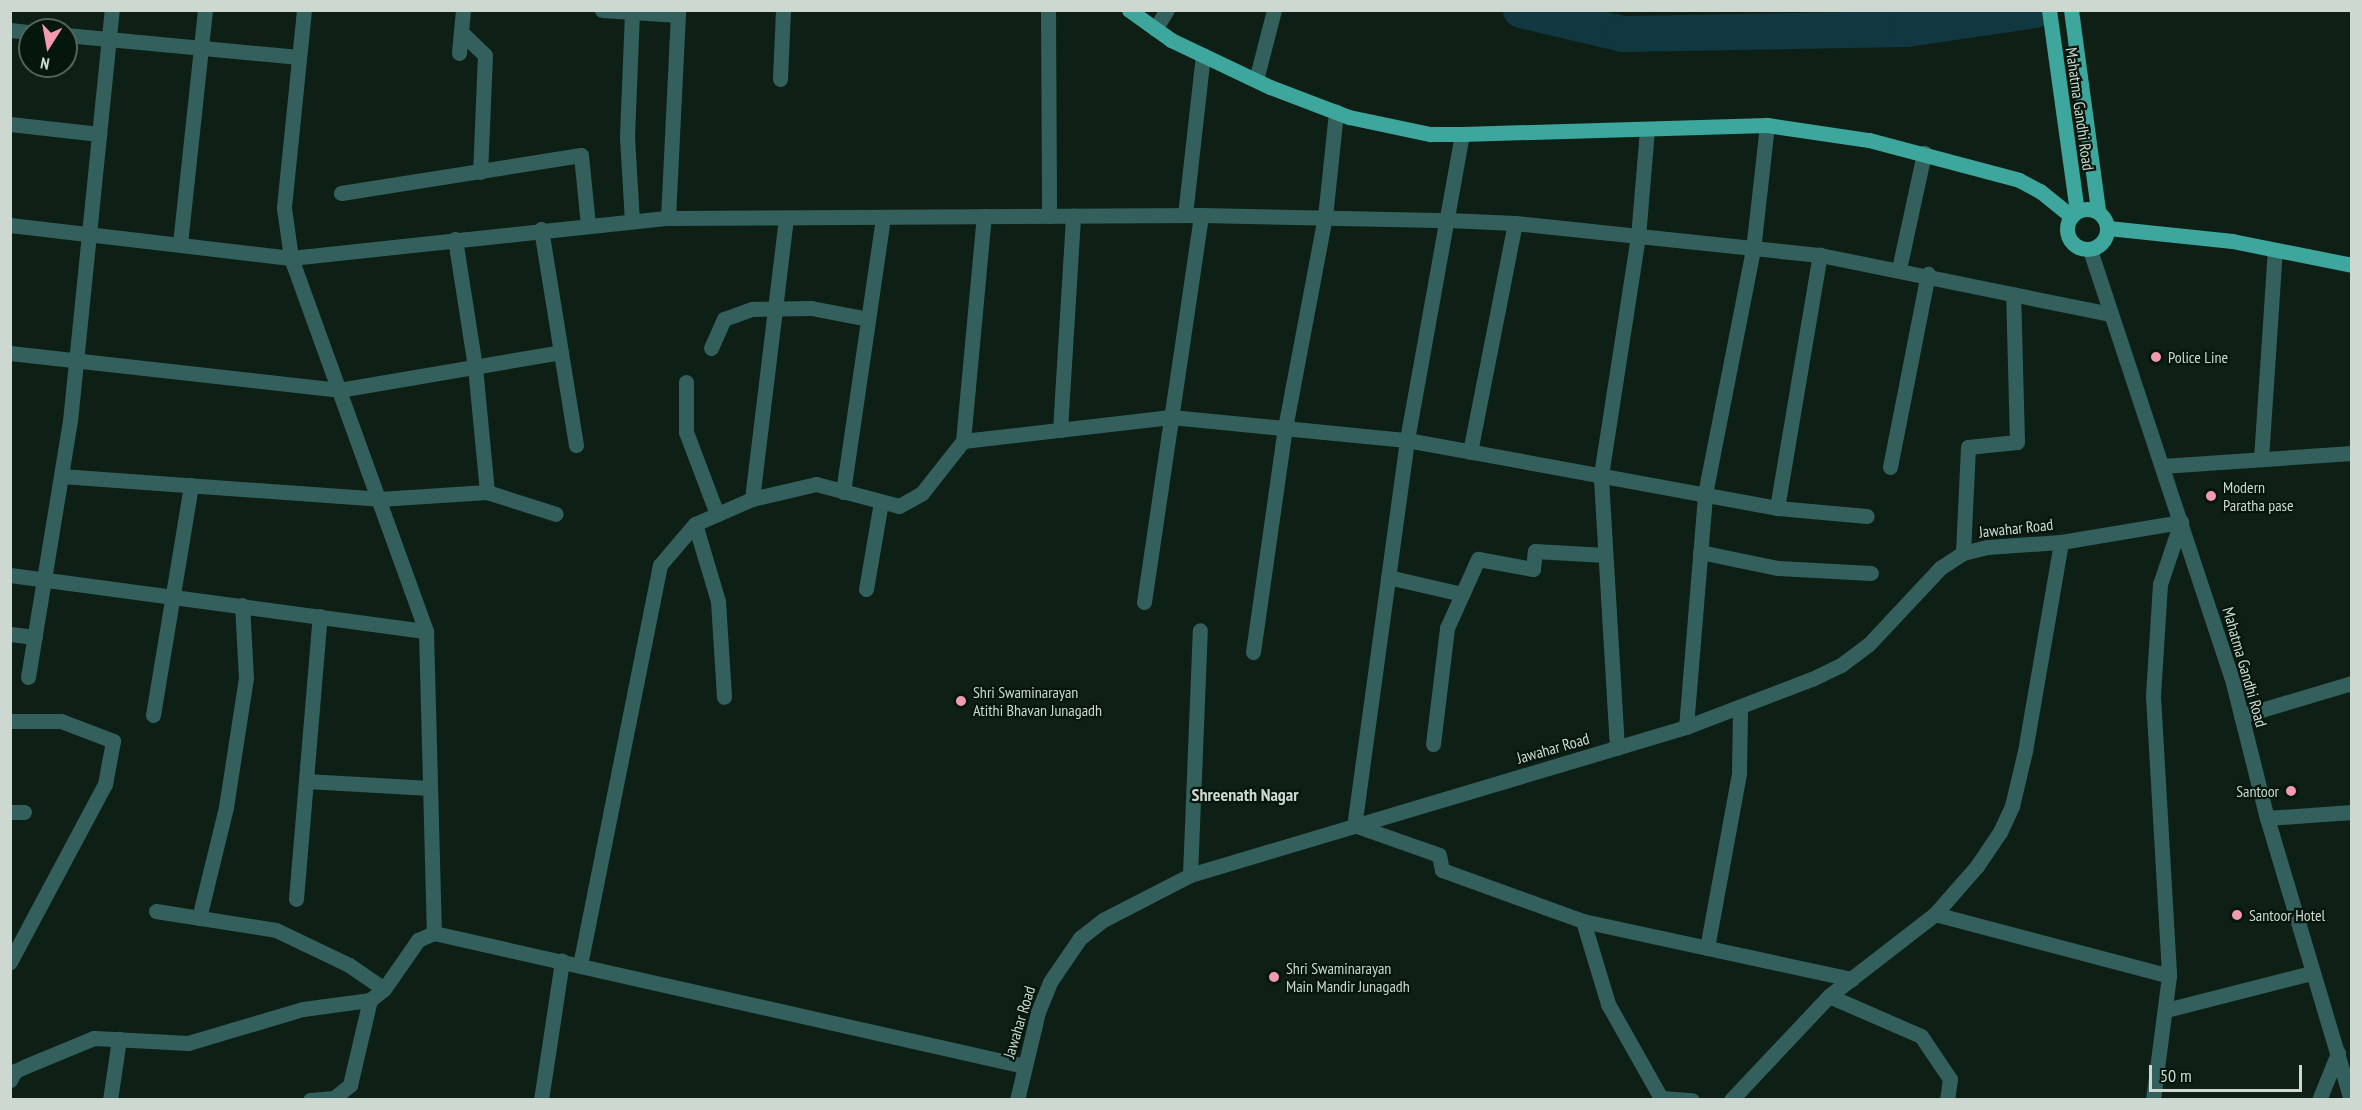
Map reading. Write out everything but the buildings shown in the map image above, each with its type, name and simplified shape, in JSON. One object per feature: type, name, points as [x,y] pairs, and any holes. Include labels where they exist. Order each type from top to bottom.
[{"type":"main road","points":[[1129,10],[1155,29],[1203,56],[1256,81],[1336,112],[1431,134],[1767,125],[1869,140],[2019,180],[2074,214],[2098,211],[2108,228]]},
{"type":"main road","name":"Mahatma Gandhi Road","points":[[2049,10],[2074,214]]},
{"type":"main road","name":"Mahatma Gandhi Road","points":[[2071,10],[2098,211]]},
{"type":"main road","points":[[2074,214],[2067,229],[2071,241],[2090,250],[2100,245],[2108,228]]},
{"type":"main road","points":[[2108,228],[2232,241],[2352,265]]},
{"type":"street","points":[[28,677],[62,476],[77,361],[112,10]]},
{"type":"street","points":[[180,244],[205,10]]},
{"type":"street","points":[[304,10],[284,208],[291,258],[426,631],[434,933]]},
{"type":"street","points":[[459,53],[463,10]]},
{"type":"street","points":[[602,10],[678,13],[668,218]]},
{"type":"street","points":[[780,79],[783,10]]},
{"type":"street","points":[[1048,10],[1049,216]]},
{"type":"street","points":[[1155,29],[1167,10]]},
{"type":"street","points":[[1256,81],[1274,10]]},
{"type":"street","points":[[632,12],[627,137],[632,221]]},
{"type":"street","points":[[461,32],[485,55],[480,172]]},
{"type":"street","points":[[78,36],[299,57]]},
{"type":"street","points":[[1185,215],[1203,56]]},
{"type":"street","points":[[1253,652],[1285,428],[1325,217],[1336,112]]},
{"type":"street","points":[[10,124],[99,134]]},
{"type":"street","points":[[1686,727],[1705,494],[1753,250],[1767,125]]},
{"type":"street","points":[[1617,748],[1600,476],[1638,237],[1647,130]]},
{"type":"street","points":[[1462,134],[1407,440],[1354,825],[1439,855],[1442,870],[1583,921],[1852,979]]},
{"type":"street","points":[[1899,269],[1924,153]]},
{"type":"street","points":[[341,193],[581,155],[588,225]]},
{"type":"street","points":[[1144,602],[1201,214]]},
{"type":"street","points":[[10,225],[89,232],[291,258],[541,229],[668,218],[1201,214],[1448,220],[1515,223],[1753,250],[1820,255],[1928,274],[2111,314]]},
{"type":"street","points":[[1060,429],[1073,215]]},
{"type":"street","points":[[580,965],[660,566],[695,524],[752,499],[816,484],[899,507],[922,493],[963,441],[984,216]]},
{"type":"street","points":[[843,492],[883,217]]},
{"type":"street","points":[[752,499],[786,218]]},
{"type":"street","points":[[1470,452],[1515,223]]},
{"type":"street","points":[[541,229],[576,445]]},
{"type":"street","points":[[455,239],[475,367],[487,492]]},
{"type":"street","name":"Mahatma Gandhi Road","points":[[2090,250],[2181,522],[2241,716],[2311,973],[2351,1100]]},
{"type":"street","points":[[2261,459],[2275,250]]},
{"type":"street","points":[[1777,508],[1820,255]]},
{"type":"street","points":[[1890,467],[1928,274]]},
{"type":"street","points":[[1963,553],[1968,447],[2017,442],[2013,294]]},
{"type":"street","points":[[711,348],[724,319],[734,313],[775,307],[811,308],[868,319]]},
{"type":"street","points":[[10,353],[339,390],[561,352]]},
{"type":"street","points":[[686,382],[686,432],[717,514]]},
{"type":"street","points":[[963,441],[1171,417],[1407,440],[1777,508],[1867,516]]},
{"type":"street","points":[[2162,466],[2352,453]]},
{"type":"street","points":[[62,476],[379,499],[487,492],[556,514]]},
{"type":"street","points":[[153,715],[175,596],[191,485]]},
{"type":"street","points":[[866,589],[880,502]]},
{"type":"street","points":[[2152,1100],[2169,976],[2153,696],[2160,585],[2181,522]]},
{"type":"street","name":"Jawahar Road","points":[[1017,1100],[1024,1066],[1050,982],[1080,938],[1103,920],[1190,875],[1617,748],[1740,708],[1841,665],[1869,644],[1940,568],[1963,553],[1987,547],[2061,542],[2181,522]]},
{"type":"street","points":[[695,524],[718,601],[724,697]]},
{"type":"street","points":[[1731,1100],[1829,996],[1935,914],[1977,866],[2012,806],[2061,542]]},
{"type":"street","points":[[1433,744],[1447,627],[1478,559],[1533,569],[1535,551],[1605,555]]},
{"type":"street","points":[[1700,552],[1778,568],[1871,573]]},
{"type":"street","points":[[10,575],[426,631]]},
{"type":"street","points":[[1388,577],[1462,594]]},
{"type":"street","points":[[199,918],[226,807],[246,678],[242,605]]},
{"type":"street","points":[[296,898],[320,616]]},
{"type":"street","points":[[1190,875],[1200,630]]},
{"type":"street","points":[[10,634],[35,637]]},
{"type":"street","points":[[2241,716],[2352,683]]},
{"type":"street","points":[[1707,948],[1739,773],[1740,708]]},
{"type":"street","points":[[10,721],[61,721],[113,741],[105,784],[10,962]]},
{"type":"street","points":[[306,781],[430,788]]},
{"type":"street","points":[[2267,818],[2352,812]]},
{"type":"street","points":[[156,911],[276,930],[349,965],[384,989]]},
{"type":"street","points":[[1935,914],[2169,976]]},
{"type":"street","points":[[1583,921],[1608,1004],[1660,1098],[1692,1100]]},
{"type":"street","points":[[10,1080],[15,1071],[94,1038],[188,1043],[303,1009],[370,1000],[384,989],[418,940],[434,933],[1024,1066]]},
{"type":"street","points":[[541,1100],[562,961]]},
{"type":"street","points":[[2166,1010],[2311,973]]},
{"type":"street","points":[[1829,996],[1921,1036],[1950,1079],[1947,1100]]},
{"type":"street","points":[[310,1100],[334,1098],[350,1085],[370,1000]]},
{"type":"street","points":[[110,1100],[119,1039]]},
{"type":"street","points":[[2319,1100],[2338,1053]]},
{"type":"waterway","points":[[1521,10],[1623,34],[1907,29],[2035,10]]},
{"type":"place","name":"Police Line","points":[[2156,357]]},
{"type":"place","name":"Modern Paratha pase","points":[[2211,496]]},
{"type":"place","name":"Shri Swaminarayan Atithi Bhavan Junagadh","points":[[961,701]]},
{"type":"place","name":"Santoor","points":[[2291,791]]},
{"type":"place","name":"Santoor Hotel","points":[[2237,915]]},
{"type":"place","name":"Shri Swaminarayan Main Mandir Junagadh","points":[[1274,977]]},
{"type":"district","name":"Shreenath Nagar","points":[[1245,795]]}]
